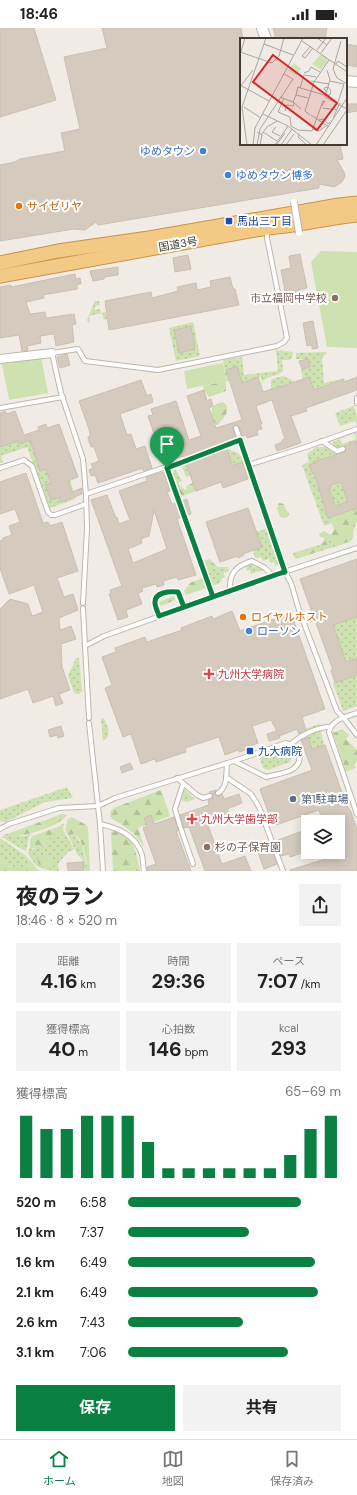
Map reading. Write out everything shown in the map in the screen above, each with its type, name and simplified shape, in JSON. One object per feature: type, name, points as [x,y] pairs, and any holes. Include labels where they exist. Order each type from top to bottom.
[{"type":"highway","name":"国道3号","points":[[0,263],[58,251],[149,238],[357,203]]},
{"type":"highway","name":"国道3号","points":[[0,276],[267,228],[357,215]]},
{"type":"street","points":[[262,28],[266,38]]},
{"type":"street","points":[[347,81],[357,82]]},
{"type":"street","points":[[294,202],[299,233]]},
{"type":"street","points":[[0,358],[52,353]]},
{"type":"lane","points":[[83,603],[87,529],[83,460],[63,397],[52,353],[78,349],[85,361],[158,370],[277,346],[284,342],[287,338],[267,238],[267,228]]},
{"type":"lane","points":[[0,408],[63,397]]},
{"type":"lane","points":[[357,398],[357,403]]},
{"type":"lane","points":[[236,428],[285,572],[291,583],[299,610],[338,711],[357,735]]},
{"type":"lane","points":[[248,465],[357,429]]},
{"type":"lane","points":[[86,494],[167,468],[240,440]]},
{"type":"lane","points":[[322,441],[337,451],[343,449]]},
{"type":"lane","points":[[0,468],[24,460],[32,466],[48,512],[51,515],[86,504]]},
{"type":"lane","points":[[167,468],[213,597]]},
{"type":"lane","points":[[85,646],[104,636],[357,547]]},
{"type":"lane","points":[[230,591],[230,579],[234,572],[246,563],[252,561],[265,568],[273,576]]},
{"type":"lane","points":[[159,616],[155,603],[156,597],[160,594],[171,591],[178,592],[184,607]]},
{"type":"lane","points":[[83,608],[89,718]]},
{"type":"lane","points":[[291,744],[297,739],[323,727],[330,727],[338,720],[357,713]]},
{"type":"lane","points":[[90,723],[103,871]]},
{"type":"lane","points":[[330,727],[329,732],[357,814]]},
{"type":"lane","points":[[0,829],[9,824],[59,808],[98,806],[115,798],[234,761],[286,742],[297,748],[300,755],[298,762],[293,769],[266,777],[234,761]]},
{"type":"lane","points":[[218,794],[224,788],[227,763]]},
{"type":"lane","points":[[226,777],[251,794],[259,807],[283,871]]},
{"type":"lane","points":[[178,778],[197,795],[203,798],[210,796]]},
{"type":"lane","points":[[183,784],[175,809],[193,864]]},
{"type":"lane","points":[[100,824],[123,831],[131,838],[142,854],[144,871]]},
{"type":"green space","name":"市立福岡中学校","points":[[321,251],[357,252],[357,348],[327,347],[311,262]]},
{"type":"green space","points":[[95,301],[99,301],[100,305],[95,306],[95,310],[100,309],[101,313],[106,312],[107,319],[104,320],[102,313],[89,316],[90,322],[88,322],[87,320]]},
{"type":"green space","points":[[193,322],[200,356],[176,361],[169,328]]},
{"type":"green space","points":[[276,350],[293,352],[292,358],[289,360],[282,360],[283,371],[265,379],[263,381],[263,387],[261,377],[258,377],[251,387],[226,381],[223,360],[242,357],[244,375],[278,371]]},
{"type":"green space","points":[[327,352],[322,358],[324,383],[345,378],[307,392],[301,372],[305,359],[296,359],[296,353]]},
{"type":"green space","points":[[41,357],[48,393],[9,400],[2,364]]},
{"type":"green space","points":[[223,363],[226,381],[187,389],[184,371]]},
{"type":"green space","points":[[283,376],[297,382],[282,391],[280,386],[271,389],[272,379]]},
{"type":"green space","points":[[226,381],[226,391],[209,397],[204,390],[203,386]]},
{"type":"green space","points":[[222,402],[226,404],[227,410],[218,425],[213,420],[212,411],[213,406]]},
{"type":"green space","points":[[354,406],[357,416],[357,425],[355,421],[340,426],[335,413]]},
{"type":"green space","points":[[357,433],[357,441],[337,448],[333,445],[333,442],[340,439],[342,444],[356,439],[354,434]]},
{"type":"green space","points":[[40,434],[53,477],[49,478],[51,483],[70,480],[76,499],[50,508],[27,447],[1,456],[3,462],[0,463],[0,447],[18,441],[19,444]]},
{"type":"green space","points":[[316,447],[327,447],[336,454],[316,461],[316,463],[310,465],[328,518],[357,508],[357,520],[350,542],[295,559],[293,553],[326,543],[325,537],[335,533],[332,523],[324,526],[302,465],[309,462],[307,454]]},
{"type":"green space","points":[[227,450],[233,451],[241,456],[246,464],[251,479],[248,479],[242,462],[232,466],[228,452],[187,466],[189,473],[192,475],[186,477],[182,466]]},
{"type":"green space","points":[[347,462],[357,491],[357,499],[335,506],[329,489],[331,488],[330,485],[335,483],[330,468]],"holes":[[[343,467],[353,494],[346,496],[336,469]]]},
{"type":"green space","points":[[175,468],[182,481],[179,482],[179,485],[181,486],[177,487],[172,472]]},
{"type":"green space","points":[[193,483],[196,491],[181,497],[177,487],[181,486],[185,490],[187,489],[186,486]]},
{"type":"green space","points":[[279,503],[284,504],[289,513],[288,517],[280,517],[277,508]]},
{"type":"green space","points":[[352,510],[357,511],[357,520],[351,529],[351,533],[354,535],[352,540],[338,545],[335,543],[335,539],[329,538],[327,540],[330,546],[327,548],[325,547],[324,550],[321,549],[320,546],[325,540],[323,537],[320,537],[319,534],[324,531],[331,535],[335,528],[329,520]]},
{"type":"green space","points":[[268,528],[280,564],[275,566],[274,562],[271,563],[269,559],[263,561],[261,557],[255,558],[253,550],[256,532]]},
{"type":"green space","points":[[315,547],[317,549],[316,552],[303,557],[299,556],[300,552]]},
{"type":"green space","points":[[208,559],[211,560],[215,566],[206,570],[202,562],[205,560],[207,561]]},
{"type":"green space","points":[[209,560],[218,567],[228,567],[229,571],[224,573],[225,577],[221,578],[222,581],[219,582],[220,583],[211,586],[204,561]]},
{"type":"green space","points":[[253,564],[254,568],[258,566],[259,569],[262,568],[263,570],[251,574],[250,570],[247,571],[246,567]]},
{"type":"green space","points":[[202,578],[206,588],[186,595],[184,591],[190,583]]},
{"type":"green space","points":[[174,596],[175,600],[161,606],[159,602]]},
{"type":"green space","points":[[357,617],[357,658],[346,662],[333,625]]},
{"type":"green space","points":[[76,658],[79,658],[82,691],[79,694],[76,694],[73,690],[68,676]]},
{"type":"green space","points":[[357,670],[357,706],[343,711],[333,683],[352,677]]},
{"type":"green space","points":[[104,718],[109,733],[107,738],[103,740],[101,719]]},
{"type":"green space","points":[[319,724],[326,754],[315,757],[305,729]]},
{"type":"green space","points":[[342,729],[349,735],[346,739],[357,750],[357,761],[354,765],[356,768],[346,772],[333,733]]},
{"type":"green space","points":[[284,750],[290,755],[290,762],[268,770],[263,768],[260,758],[264,755]]},
{"type":"green space","points":[[67,787],[73,798],[45,802],[6,822],[0,821],[0,810]]},
{"type":"green space","points":[[161,790],[170,816],[138,828],[144,847],[134,834],[120,823],[112,819],[110,816],[111,810]]},
{"type":"green space","points":[[183,790],[195,799],[187,802],[183,801],[181,799]]},
{"type":"green space","points":[[62,814],[67,815],[63,820],[47,828],[18,836],[4,835]]},
{"type":"green space","points":[[71,817],[88,827],[90,871],[88,871],[80,840],[75,835],[68,835],[65,829],[68,819]]},
{"type":"green space","points":[[64,823],[63,829],[66,835],[56,833],[41,847],[30,847],[32,836],[60,826]]},
{"type":"green space","points":[[114,831],[126,835],[130,840],[133,845],[140,871],[113,871],[111,832]]},
{"type":"green space","points":[[56,833],[66,835],[74,849],[67,853],[58,864],[59,871],[40,868],[28,853],[30,847],[33,849],[45,844],[50,837]]},
{"type":"green space","points":[[31,834],[26,851],[2,837],[4,835],[25,836]]},
{"type":"green space","points":[[68,835],[75,835],[81,843],[88,871],[85,871],[82,859],[77,854]]},
{"type":"green space","points":[[0,838],[25,855],[37,868],[30,865],[18,868],[0,859]]},
{"type":"green space","points":[[45,854],[53,862],[53,866],[46,868],[39,864],[37,859]]},
{"type":"green space","points":[[0,859],[14,867],[21,868],[30,865],[41,871],[0,871]]},
{"type":"building","points":[[0,28],[34,28],[56,100],[0,117]]},
{"type":"building","name":"ゆめタウン","points":[[102,28],[241,28],[243,38],[240,38],[240,145],[340,145],[343,159],[337,160],[345,176],[342,182],[334,187],[319,184],[319,188],[98,225],[96,222],[85,230],[74,229],[0,241],[0,165],[15,162],[20,159],[65,151],[61,133],[80,129],[64,57],[107,48]]},
{"type":"building","points":[[273,28],[327,28],[325,38],[276,38]]},
{"type":"building","points":[[347,44],[357,46],[357,67],[347,65]]},
{"type":"building","points":[[347,104],[357,104],[357,111],[347,113]]},
{"type":"building","points":[[300,254],[307,288],[295,291],[296,299],[287,301],[281,270],[291,268],[289,256]]},
{"type":"building","points":[[188,255],[191,269],[175,272],[173,258]]},
{"type":"building","points":[[118,267],[118,275],[104,277],[104,279],[93,281],[90,271]]},
{"type":"building","points":[[75,274],[76,279],[80,278],[81,284],[77,284],[77,289],[43,295],[44,298],[26,302],[30,314],[45,312],[46,318],[74,314],[76,324],[72,325],[74,342],[56,346],[54,334],[40,336],[41,343],[27,346],[28,350],[22,351],[19,335],[0,338],[0,287],[11,285],[11,287]]},
{"type":"building","points":[[230,277],[239,305],[109,330],[105,301],[151,292],[152,298],[178,291],[177,287],[196,283],[197,290],[211,287],[210,281]]},
{"type":"building","points":[[313,321],[318,348],[312,349],[312,345],[307,346],[303,323]]},
{"type":"building","points":[[191,326],[195,349],[179,353],[174,330]]},
{"type":"building","points":[[67,354],[70,365],[60,368],[57,357]]},
{"type":"building","points":[[308,359],[310,367],[302,369],[299,361]]},
{"type":"building","points":[[237,366],[242,383],[258,377],[263,392],[309,377],[314,390],[344,379],[344,382],[357,377],[357,390],[306,408],[307,411],[291,416],[301,443],[277,451],[275,445],[285,439],[272,400],[256,406],[262,424],[260,424],[262,429],[257,430],[258,435],[247,438],[246,435],[242,436],[239,427],[235,425],[233,428],[236,438],[184,458],[183,456],[166,461],[165,456],[162,457],[148,416],[153,415],[151,409],[176,401],[189,440],[201,436],[187,396],[204,390],[207,401],[211,399],[213,406],[209,408],[216,428],[242,420],[226,370]]},
{"type":"building","points":[[141,380],[147,396],[151,394],[153,402],[120,414],[127,435],[131,434],[136,449],[145,446],[152,468],[143,471],[143,468],[98,483],[95,475],[91,476],[89,470],[93,468],[91,464],[99,461],[94,447],[91,447],[88,438],[90,436],[89,429],[79,401]]},
{"type":"building","points":[[5,411],[7,414],[15,411],[24,435],[39,430],[38,427],[46,424],[47,428],[59,424],[78,477],[68,481],[72,492],[82,488],[82,494],[61,502],[59,497],[51,500],[45,485],[51,483],[46,469],[40,471],[30,440],[19,444],[18,441],[0,447],[0,413]]},
{"type":"building","points":[[357,441],[357,508],[328,518],[314,474],[309,465],[316,463],[316,461],[344,452],[346,448],[344,446]],"holes":[[[341,482],[348,502],[335,506],[329,489],[331,488],[330,485]]]},
{"type":"building","points":[[227,449],[232,466],[242,462],[248,479],[223,488],[221,482],[196,491],[186,464]]},
{"type":"building","points":[[164,472],[170,491],[167,492],[172,504],[176,503],[181,517],[177,519],[196,575],[178,580],[177,577],[163,581],[164,585],[157,587],[156,584],[142,588],[143,591],[138,593],[142,604],[126,610],[128,617],[118,620],[109,594],[111,594],[110,590],[122,586],[91,500],[107,495],[119,524],[130,520],[119,491],[147,481],[146,477]],"holes":[[[154,510],[167,549],[133,563],[128,549],[142,543],[141,539],[149,536]]]},
{"type":"building","points":[[26,473],[43,523],[48,522],[50,526],[62,522],[78,571],[57,578],[64,597],[73,594],[78,610],[59,618],[60,630],[71,626],[76,639],[61,644],[62,667],[70,690],[59,694],[63,703],[56,706],[53,696],[33,703],[28,689],[0,699],[0,609],[10,599],[28,604],[32,616],[43,612],[34,585],[9,594],[0,568],[0,541],[3,540],[3,538],[12,535],[9,526],[20,522],[15,509],[0,514],[0,482]]},
{"type":"building","points":[[187,499],[191,514],[187,515],[182,501]]},
{"type":"building","points":[[248,508],[262,547],[243,554],[244,555],[238,558],[238,556],[220,562],[206,522]]},
{"type":"building","points":[[357,559],[357,617],[333,625],[346,662],[357,658],[357,675],[335,683],[331,670],[333,670],[300,579]]},
{"type":"building","name":"九州大学病院","points":[[232,611],[240,631],[291,613],[325,709],[302,717],[306,730],[299,734],[297,729],[279,736],[280,738],[269,741],[267,734],[277,731],[271,720],[252,726],[258,743],[251,746],[252,748],[239,752],[238,750],[225,755],[219,737],[185,748],[186,752],[156,762],[155,759],[141,764],[131,734],[123,737],[113,710],[105,688],[112,685],[102,657],[116,652],[115,648],[145,637],[147,642],[182,630],[181,628],[212,616],[213,619]]},
{"type":"building","points":[[61,726],[64,736],[58,738],[57,735],[50,737],[48,730]]},
{"type":"building","points":[[308,737],[312,749],[325,745],[346,804],[351,812],[357,829],[357,871],[290,871],[325,859],[345,859],[345,815],[321,815],[319,810],[273,826],[260,789],[312,770],[301,740]]},
{"type":"building","points":[[130,763],[133,769],[122,773],[120,767]]},
{"type":"building","points":[[217,790],[215,795],[218,796],[222,794],[224,799],[239,794],[242,803],[227,809],[230,815],[223,821],[217,821],[205,817],[222,864],[245,856],[251,871],[205,871],[189,827],[183,827],[180,815],[209,805],[208,800],[212,799],[213,794],[209,792]]},
{"type":"building","points":[[151,815],[154,824],[174,817],[178,828],[178,831],[176,831],[191,871],[147,871],[147,867],[156,864],[143,828],[147,826],[144,818]]},
{"type":"building","points":[[301,832],[301,853],[290,857],[289,854],[281,856],[277,845],[280,844],[278,840]]},
{"type":"building","points":[[270,847],[277,864],[264,869],[258,852]]},
{"type":"building","points":[[83,862],[84,871],[68,871],[67,863]]},
{"type":"place","name":"ゆめタウン","points":[[203,151]]},
{"type":"place","name":"ゆめタウン博多","points":[[228,175]]},
{"type":"place","name":"サイゼリヤ","points":[[19,206]]},
{"type":"place","name":"馬出三丁目","points":[[229,221]]},
{"type":"place","name":"市立福岡中学校","points":[[335,298]]},
{"type":"place","name":"ロイヤルホスト","points":[[243,617]]},
{"type":"place","name":"ローソン","points":[[249,631]]},
{"type":"place","name":"九州大学病院","points":[[209,674]]},
{"type":"place","name":"九大病院","points":[[250,751]]},
{"type":"place","name":"第1駐車場","points":[[293,799]]},
{"type":"place","name":"九州大学歯学部","points":[[192,819]]},
{"type":"place","name":"杉の子保育園","points":[[207,847]]},
{"type":"route","points":[[167,468],[213,597],[159,616],[155,603],[156,597],[160,594],[171,591],[178,592],[184,607],[213,597],[281,573],[285,572],[240,440],[167,468]]}]
